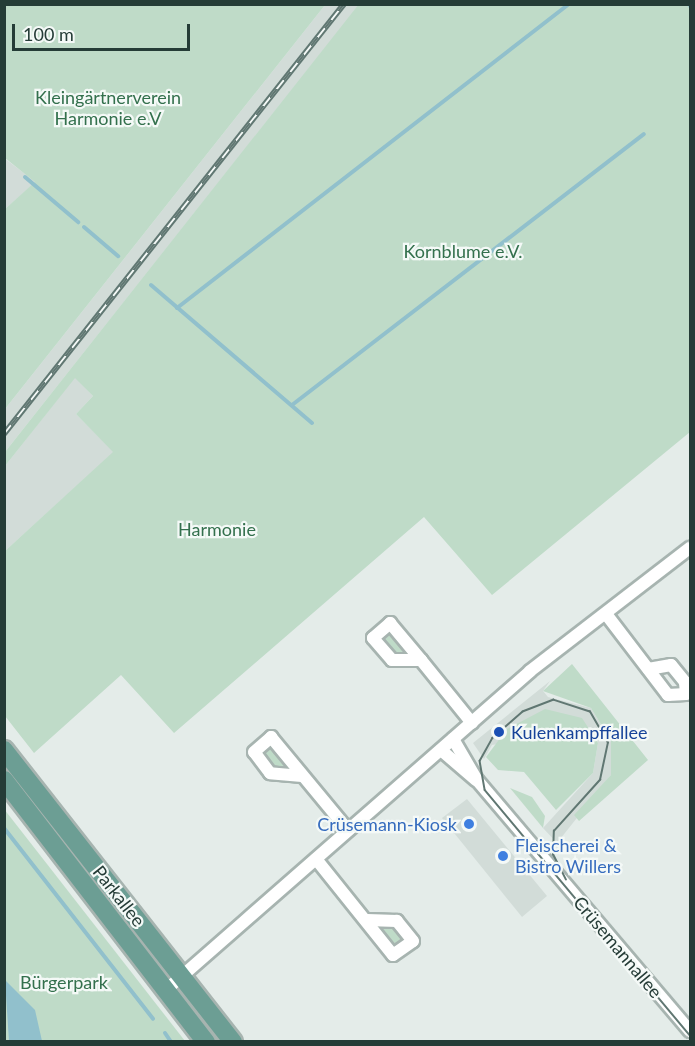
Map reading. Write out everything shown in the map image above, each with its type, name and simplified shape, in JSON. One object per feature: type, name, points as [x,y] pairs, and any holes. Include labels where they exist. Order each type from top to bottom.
[{"type":"main road","name":"Parkallee","points":[[4,750],[233,1041]]},
{"type":"main road","name":"Parkallee","points":[[4,780],[206,1041]]},
{"type":"street","points":[[166,990],[453,739],[690,548]]},
{"type":"street","points":[[606,615],[648,669]]},
{"type":"street","points":[[421,660],[472,723]]},
{"type":"street","name":"Crüsemannallee","points":[[453,739],[477,780]]},
{"type":"street","name":"Crüsemannallee","points":[[441,750],[477,780],[690,1031]]},
{"type":"street","points":[[302,776],[348,830]]},
{"type":"street","points":[[316,859],[367,920]]},
{"type":"shaded area","points":[[325,5],[359,5],[5,452],[5,409]]},
{"type":"shaded area","points":[[4,158],[36,182],[5,209],[4,209]]},
{"type":"shaded area","points":[[75,377],[93,396],[76,414],[114,452],[5,551],[5,466]]},
{"type":"shaded area","points":[[550,681],[543,691],[548,697],[591,708],[611,741],[611,775],[557,843],[543,828],[593,773],[598,743],[591,727],[492,745],[484,759],[473,743]]},
{"type":"shaded area","points":[[467,799],[547,896],[522,917],[442,818]]},
{"type":"green space","name":"Kleingärtnerverein Harmonie e.V","points":[[5,4],[325,5],[5,409],[5,209],[35,182],[5,158]]},
{"type":"green space","name":"Kornblume e.V.","points":[[359,4],[690,5],[690,432],[492,595],[424,517],[174,733],[121,675],[34,753],[5,716],[5,551],[113,452],[76,414],[93,396],[75,378],[5,466],[5,452]]},
{"type":"green space","points":[[390,631],[410,656],[395,655],[380,638]]},
{"type":"green space","points":[[572,664],[648,760],[579,821],[574,815],[611,775],[611,741],[591,708],[543,691]]},
{"type":"green space","points":[[545,709],[582,718],[598,743],[593,773],[556,810],[524,772],[498,770],[486,757],[507,729]]},
{"type":"green space","points":[[269,746],[290,766],[289,770],[273,768],[263,757]]},
{"type":"green space","points":[[510,788],[532,797],[545,816],[543,828]]},
{"type":"green space","name":"Bürgerpark","points":[[4,809],[54,873],[185,1041],[5,1041]]},
{"type":"green space","points":[[379,924],[395,927],[403,942],[390,944],[376,929]]},
{"type":"water","points":[[5,980],[35,1010],[42,1041],[9,1041]]},
{"type":"waterway","points":[[177,308],[569,4]]},
{"type":"waterway","points":[[292,405],[644,134]]},
{"type":"waterway","points":[[25,177],[78,222]]},
{"type":"waterway","points":[[84,227],[118,256]]},
{"type":"waterway","points":[[151,285],[312,423]]},
{"type":"waterway","points":[[4,828],[153,1019]]},
{"type":"waterway","points":[[165,1033],[171,1042]]},
{"type":"tram line","points":[[566,880],[553,855],[554,831],[600,780],[608,743],[590,712],[554,700],[523,712],[493,738],[480,761],[485,790],[690,1035]]},
{"type":"railway","points":[[4,434],[344,4]]},
{"type":"place","name":"Kulenkampffallee","points":[[499,732]]},
{"type":"place","name":"Crüsemann-Kiosk","points":[[469,824]]},
{"type":"place","name":"Fleischerei & Bistro Willers","points":[[503,856]]},
{"type":"park label","name":"Harmonie","points":[[217,529]]}]
